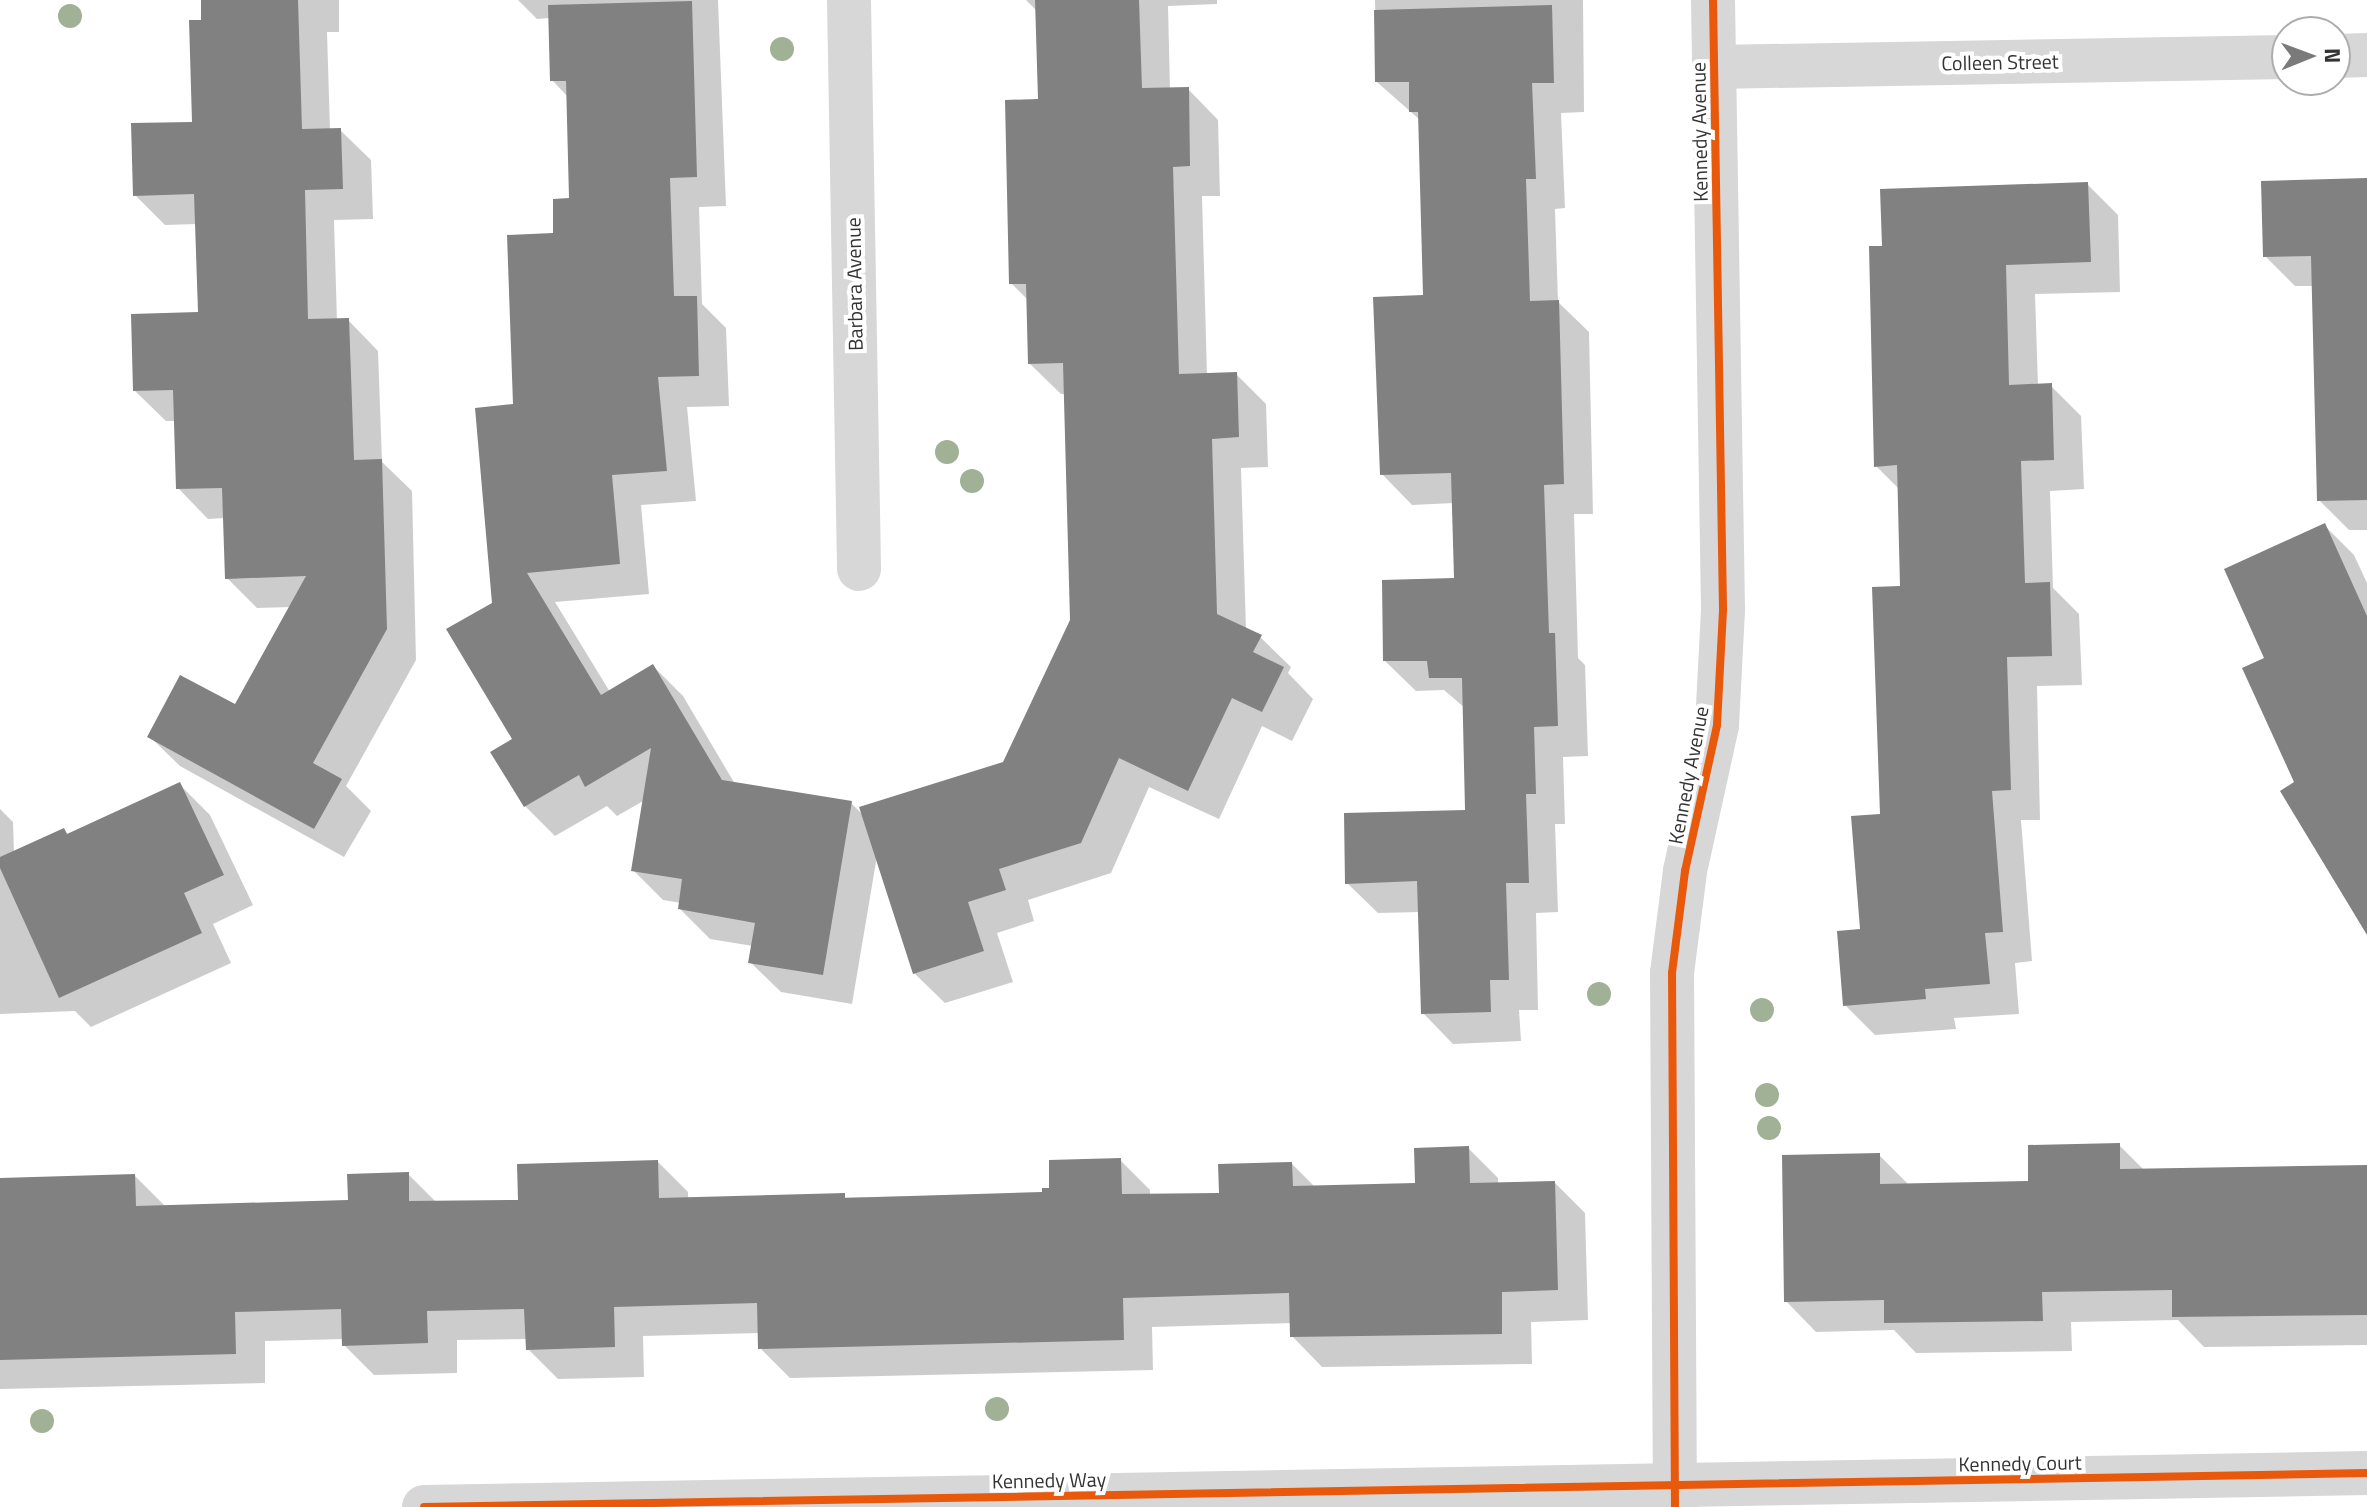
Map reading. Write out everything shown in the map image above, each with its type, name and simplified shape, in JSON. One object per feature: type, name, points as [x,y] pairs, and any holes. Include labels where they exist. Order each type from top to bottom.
[{"type":"street","name":"Barbara Avenue","points":[[849,0],[859,569]]},
{"type":"street","name":"Kennedy Avenue","points":[[1674,1496],[1672,973],[1685,871],[1717,725],[1723,609],[1713,0]]},
{"type":"street","name":"Colleen Street","points":[[1714,67],[2271,57]]},
{"type":"street","name":"Kennedy Court","points":[[1674,1496],[2367,1473]]},
{"type":"street","name":"Kennedy Way","points":[[424,1507],[1674,1496]]},
{"type":"building","points":[[201,0],[298,0],[302,129],[341,128],[343,189],[305,190],[308,319],[349,318],[354,460],[382,459],[387,629],[313,763],[342,779],[314,829],[147,737],[180,675],[235,704],[306,576],[225,579],[222,488],[176,489],[173,390],[133,391],[131,314],[198,312],[194,194],[133,196],[131,123],[192,122],[189,20],[201,20]]},
{"type":"building","points":[[1035,0],[1139,0],[1142,88],[1189,87],[1190,166],[1173,167],[1179,374],[1237,372],[1239,437],[1212,439],[1217,614],[1262,635],[1253,652],[1284,667],[1262,712],[1232,698],[1188,791],[1119,758],[1081,843],[999,869],[1006,890],[968,902],[984,951],[913,974],[859,807],[1003,762],[1070,620],[1063,363],[1028,364],[1026,284],[1009,284],[1005,100],[1038,99]]},
{"type":"building","points":[[692,1],[697,177],[670,178],[674,296],[697,296],[699,376],[658,377],[667,471],[612,475],[620,564],[527,573],[601,695],[653,664],[722,780],[852,801],[823,975],[748,963],[755,923],[678,909],[682,879],[631,871],[651,748],[585,787],[579,775],[524,807],[490,752],[512,739],[446,629],[492,603],[475,408],[513,404],[507,235],[553,233],[553,199],[569,198],[566,81],[550,81],[548,5]]},
{"type":"building","points":[[1552,5],[1554,83],[1532,83],[1536,179],[1526,179],[1530,301],[1559,300],[1564,484],[1544,485],[1549,633],[1555,633],[1558,726],[1534,727],[1536,794],[1526,794],[1529,883],[1506,883],[1509,980],[1490,980],[1491,1012],[1421,1014],[1417,881],[1345,884],[1344,813],[1465,810],[1462,678],[1429,678],[1427,661],[1383,661],[1382,580],[1454,578],[1451,473],[1380,475],[1373,297],[1423,295],[1418,112],[1409,112],[1409,82],[1375,82],[1374,10]]},
{"type":"building","points":[[2367,178],[2367,500],[2317,501],[2311,256],[2263,257],[2261,181]]},
{"type":"building","points":[[2088,182],[2091,262],[2006,265],[2009,385],[2052,383],[2054,460],[2021,461],[2025,583],[2050,582],[2052,656],[2007,657],[2011,790],[1992,791],[2003,932],[1985,933],[1990,984],[1925,989],[1926,999],[1843,1006],[1837,931],[1860,929],[1851,816],[1880,814],[1872,587],[1900,586],[1897,465],[1874,467],[1869,246],[1882,246],[1880,189]]},
{"type":"building","points":[[2325,523],[2367,616],[2367,935],[2280,791],[2294,782],[2242,668],[2264,658],[2224,569]]},
{"type":"building","points":[[180,782],[224,875],[184,893],[202,933],[59,998],[0,868],[0,857],[64,828],[67,834]]},
{"type":"building","points":[[2120,1143],[2120,1169],[2367,1165],[2367,1315],[2172,1317],[2172,1290],[2042,1292],[2043,1321],[1884,1323],[1884,1300],[1784,1302],[1782,1155],[1880,1153],[1880,1184],[2028,1181],[2028,1145]]},
{"type":"building","points":[[1469,1146],[1470,1183],[1555,1181],[1558,1290],[1502,1292],[1502,1334],[1290,1337],[1289,1293],[1123,1298],[1124,1340],[758,1349],[757,1303],[614,1307],[615,1347],[526,1350],[524,1309],[427,1311],[428,1343],[342,1346],[341,1309],[235,1312],[236,1354],[0,1360],[0,1178],[135,1174],[136,1206],[348,1200],[347,1174],[409,1172],[409,1201],[518,1200],[517,1164],[658,1160],[659,1198],[845,1193],[845,1198],[1042,1192],[1042,1188],[1049,1188],[1049,1160],[1121,1158],[1122,1194],[1219,1193],[1218,1164],[1292,1162],[1293,1186],[1415,1183],[1414,1148]]},
{"type":"cycle path","points":[[1675,1507],[1672,973],[1685,871],[1717,725],[1723,609],[1713,0]]},
{"type":"cycle path","points":[[424,1507],[2367,1473]]}]
